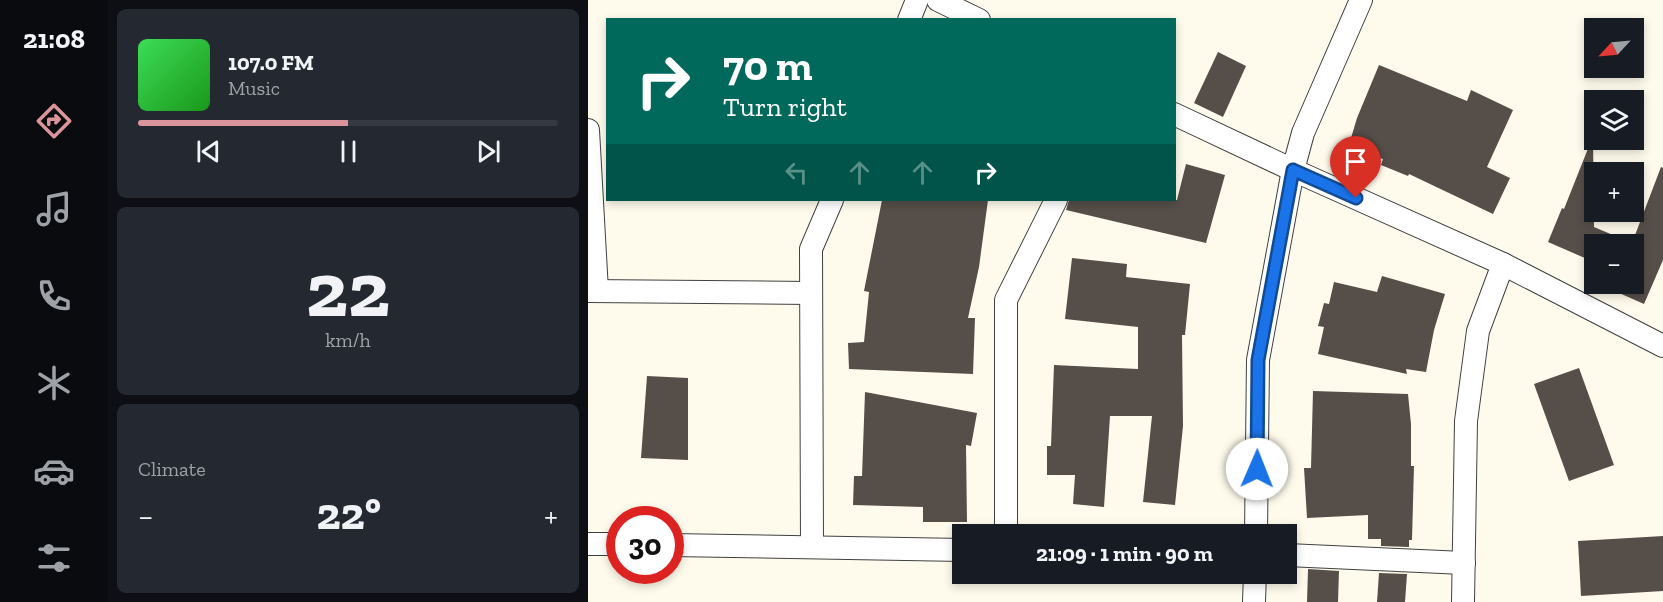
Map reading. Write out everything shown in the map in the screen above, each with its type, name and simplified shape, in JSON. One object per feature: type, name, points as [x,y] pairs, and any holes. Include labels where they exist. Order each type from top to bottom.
[{"type":"street","points":[[910,18],[917,0]]},
{"type":"street","points":[[938,0],[975,18]]},
{"type":"street","points":[[1256,524],[1258,360],[1293,170],[1303,133],[1361,0]]},
{"type":"street","points":[[1176,115],[1503,264],[1663,346]]},
{"type":"street","points":[[588,130],[593,291],[811,293]]},
{"type":"street","points":[[812,547],[812,249],[832,201]]},
{"type":"street","points":[[1006,524],[1006,300],[1056,201]]},
{"type":"street","points":[[1463,602],[1466,421],[1478,331],[1503,264]]},
{"type":"street","points":[[588,544],[606,544]]},
{"type":"street","points":[[684,545],[952,550]]},
{"type":"street","points":[[1297,555],[1464,563]]},
{"type":"street","points":[[1254,602],[1255,584]]},
{"type":"building","points":[[1218,52],[1246,66],[1223,117],[1194,103]]},
{"type":"building","points":[[1379,65],[1467,101],[1471,90],[1513,110],[1487,167],[1510,178],[1493,214],[1409,174],[1408,176],[1381,165],[1383,159],[1348,148],[1357,118]]},
{"type":"building","points":[[1587,150],[1593,150],[1593,162],[1584,162],[1584,222],[1594,222],[1594,227],[1611,234],[1584,234],[1584,258],[1548,242],[1562,208],[1564,209]]},
{"type":"building","points":[[1186,164],[1225,175],[1206,243],[1066,210],[1069,201],[1177,200]]},
{"type":"building","points":[[1661,167],[1663,168],[1663,260],[1644,304],[1621,294],[1644,294],[1644,234],[1635,234],[1640,222],[1644,222],[1644,212]]},
{"type":"building","points":[[882,201],[988,201],[979,267],[968,318],[975,318],[973,374],[849,369],[848,343],[864,342],[869,292],[864,291]]},
{"type":"building","points":[[1072,258],[1127,264],[1126,277],[1190,284],[1185,335],[1182,335],[1183,426],[1175,505],[1143,502],[1152,416],[1110,416],[1104,507],[1073,504],[1075,475],[1047,475],[1047,446],[1051,446],[1054,365],[1138,369],[1138,327],[1065,319]]},
{"type":"building","points":[[1382,276],[1445,294],[1434,330],[1426,372],[1406,369],[1407,374],[1318,354],[1324,327],[1318,326],[1324,303],[1329,304],[1334,282],[1377,292]]},
{"type":"building","points":[[1579,368],[1614,465],[1569,481],[1534,384]]},
{"type":"building","points":[[647,376],[688,378],[688,460],[641,458]]},
{"type":"building","points":[[1313,391],[1408,394],[1411,466],[1414,466],[1412,540],[1409,540],[1409,547],[1381,546],[1381,539],[1368,539],[1368,515],[1307,518],[1304,468],[1311,468]]},
{"type":"building","points":[[865,392],[977,413],[971,446],[966,445],[967,522],[923,522],[923,507],[853,505],[854,476],[862,476]]},
{"type":"building","points":[[1663,536],[1663,591],[1581,596],[1578,541]]},
{"type":"building","points":[[1308,569],[1339,571],[1338,602],[1307,602]]},
{"type":"building","points":[[1379,573],[1407,574],[1405,602],[1377,602]]},
{"type":"route","points":[[1257,469],[1258,360],[1293,170],[1356,198]]}]
